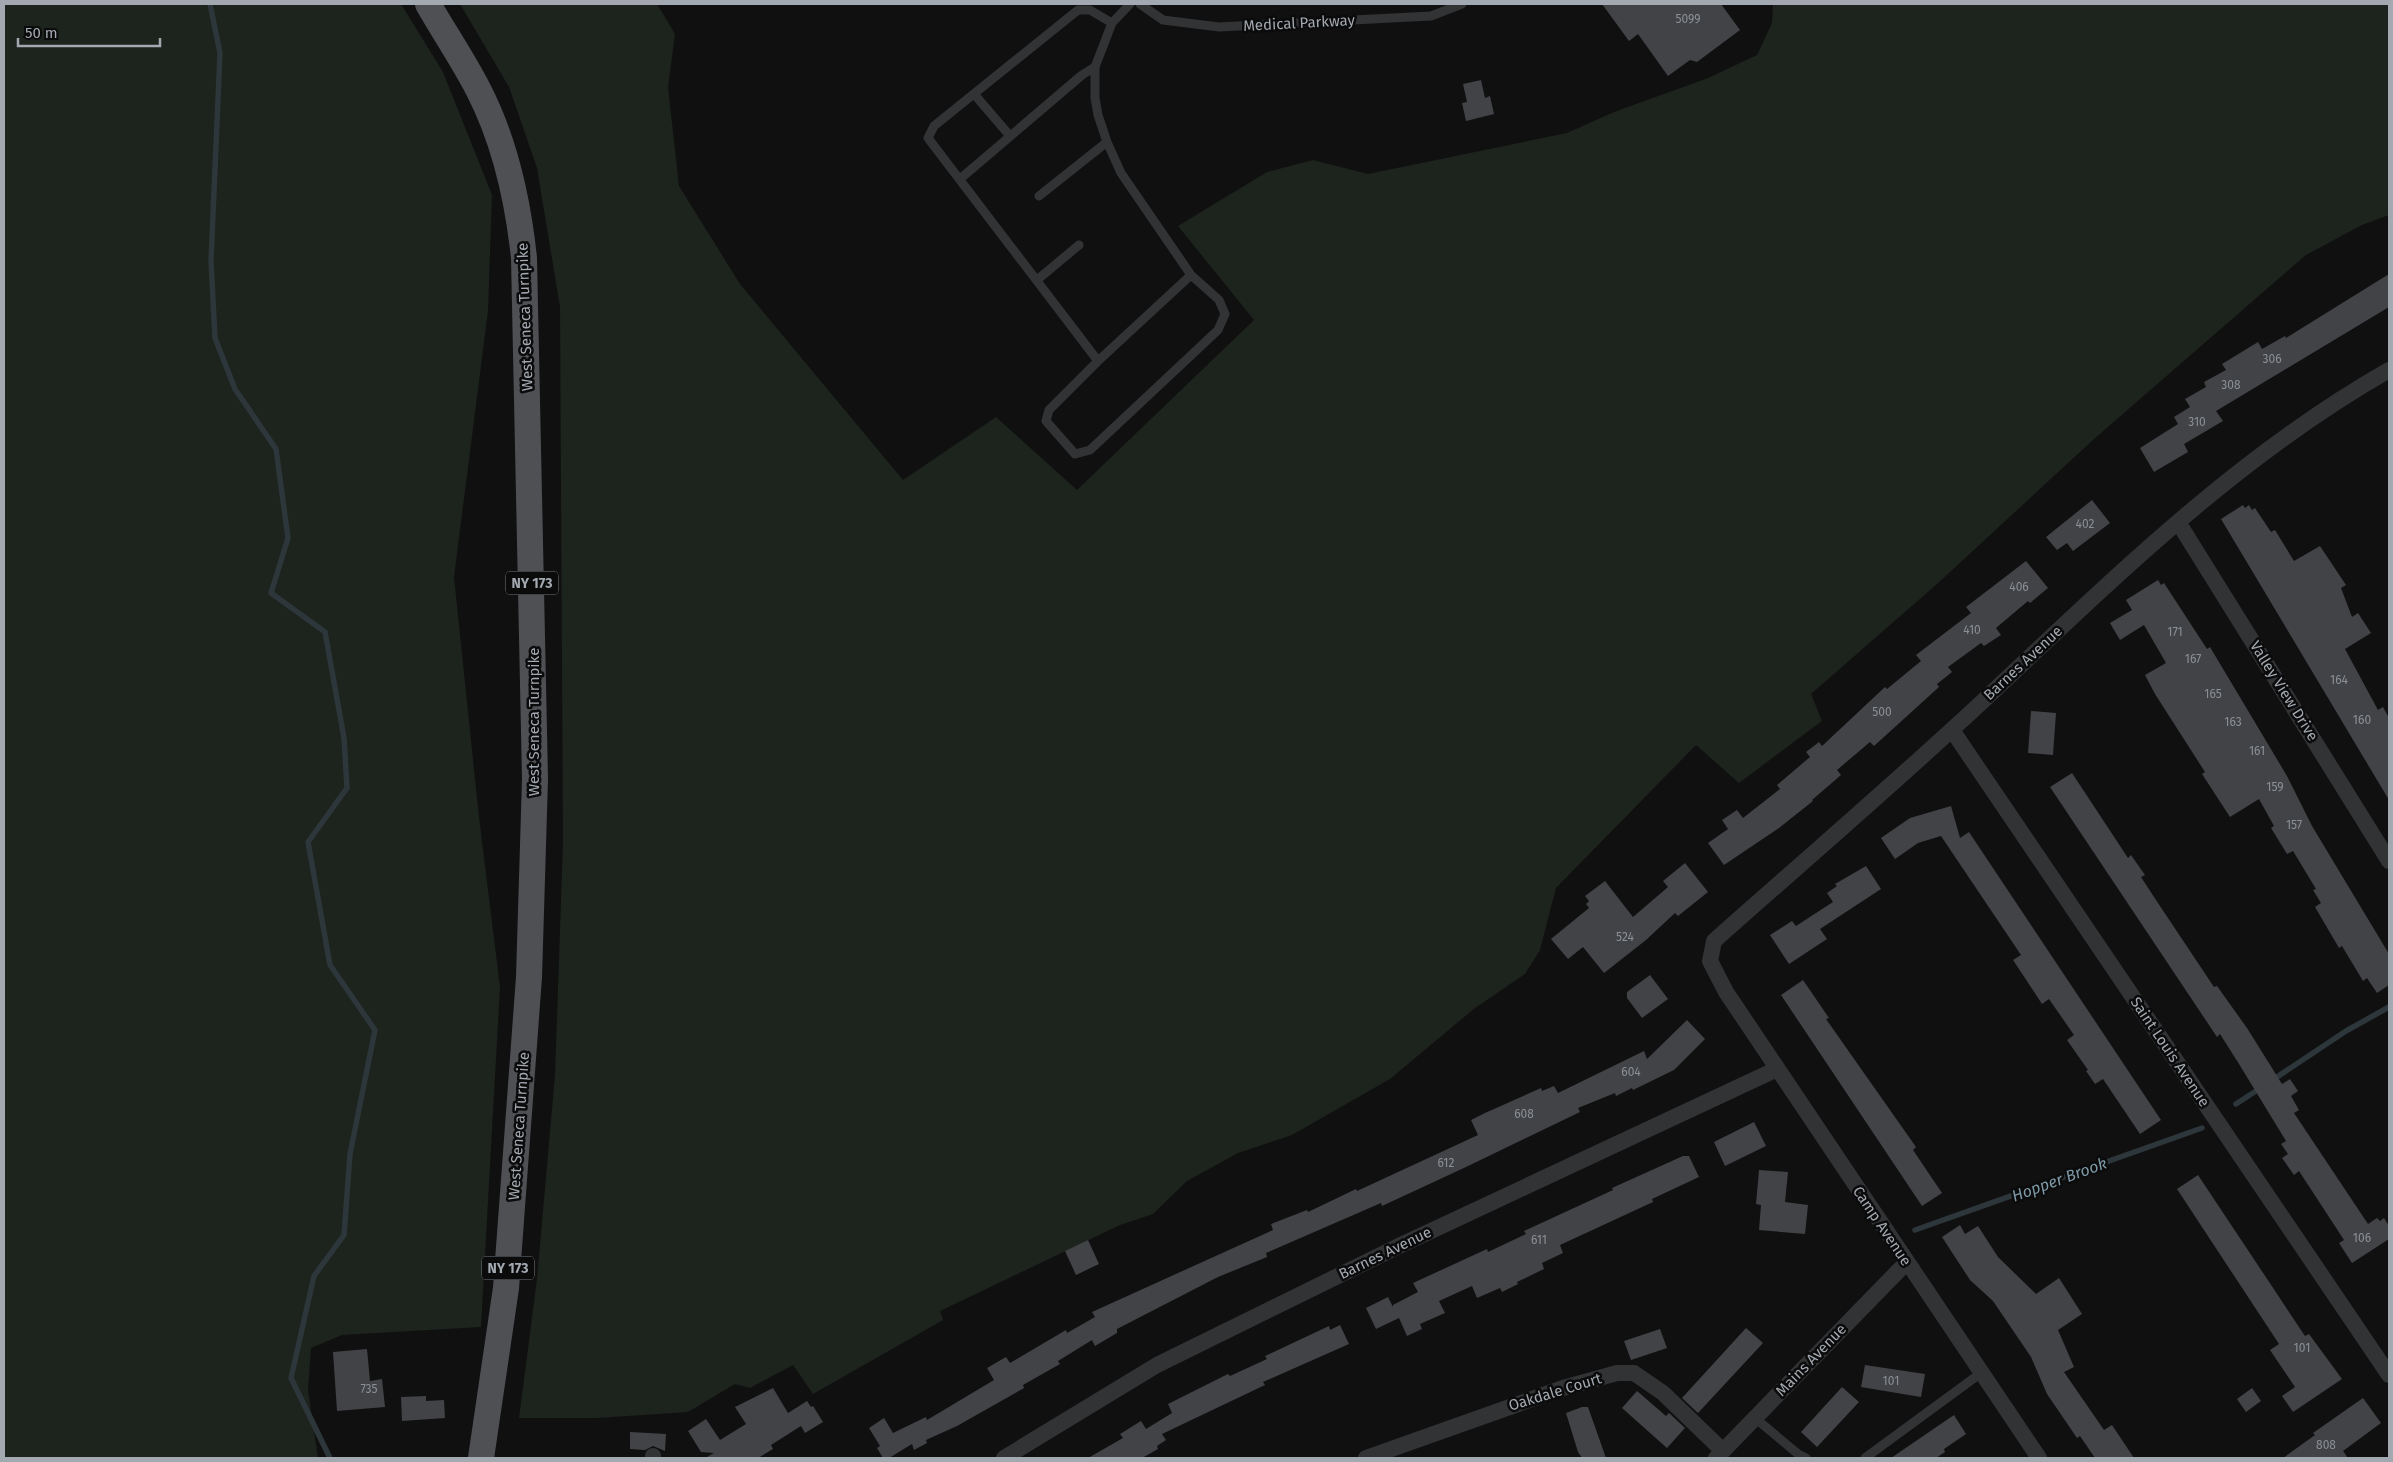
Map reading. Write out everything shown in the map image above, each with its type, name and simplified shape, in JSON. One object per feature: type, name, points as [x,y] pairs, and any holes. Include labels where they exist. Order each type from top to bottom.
[{"type":"main road","name":"West Seneca Turnpike","points":[[428,4],[479,90],[497,133],[518,210],[524,258],[535,779],[529,977],[506,1288],[481,1458]]},
{"type":"street","name":"Barnes Avenue","points":[[1726,992],[1710,961],[1714,941],[1952,730],[2178,522],[2235,473],[2273,444],[2342,397],[2389,370]]},
{"type":"street","name":"Valley View Drive","points":[[2178,522],[2389,861]]},
{"type":"street","name":"Saint Louis Avenue","points":[[1952,730],[2389,1375]]},
{"type":"street","name":"Camp Avenue","points":[[1726,992],[1906,1263],[2039,1458]]},
{"type":"street","name":"Barnes Avenue","points":[[1004,1458],[1157,1365],[1401,1245],[1777,1069]]},
{"type":"street","name":"Mains Avenue","points":[[1719,1455],[1906,1263]]},
{"type":"street","name":"Oakdale Court","points":[[1366,1458],[1454,1425],[1563,1388],[1617,1373],[1639,1375],[1663,1393],[1719,1455]]},
{"type":"lane","points":[[1130,4],[1112,23],[1096,67],[1095,98],[1107,142],[1122,173],[1191,275],[1219,300],[1225,314],[1218,330],[1090,450],[1075,454],[1046,421],[1049,410],[1098,360],[1191,275]]},
{"type":"lane","name":"Medical Parkway","points":[[1140,4],[1163,20],[1219,27],[1431,16],[1462,4]]},
{"type":"lane","points":[[1098,360],[928,138],[934,126],[1078,10],[1090,10],[1112,23]]},
{"type":"lane","points":[[960,179],[1082,74],[1096,67]]},
{"type":"lane","points":[[974,94],[1010,136]]},
{"type":"lane","points":[[1039,196],[1107,142]]},
{"type":"lane","points":[[1037,280],[1079,245]]},
{"type":"lane","points":[[1865,1458],[1981,1373]]},
{"type":"lane","points":[[1755,1418],[1798,1454],[1806,1458]]},
{"type":"shaded area","points":[[4,4],[401,4],[443,72],[492,195],[488,311],[454,577],[479,817],[500,987],[481,1327],[342,1335],[311,1348],[308,1390],[318,1458],[4,1458]]},
{"type":"shaded area","points":[[460,4],[657,4],[675,34],[668,87],[679,186],[740,284],[903,480],[996,417],[1077,490],[1254,320],[1178,226],[1267,172],[1313,160],[1368,174],[1567,133],[1614,112],[1708,78],[1757,55],[1772,23],[1773,4],[2389,4],[2389,215],[2362,225],[2306,255],[2094,439],[1937,584],[1811,694],[1822,721],[1739,783],[1696,745],[1556,888],[1540,950],[1525,974],[1475,1008],[1390,1079],[1292,1135],[1238,1153],[1187,1181],[1153,1214],[1120,1225],[940,1311],[943,1320],[813,1394],[793,1365],[750,1388],[735,1384],[688,1412],[597,1418],[519,1418],[537,1279],[555,1075],[563,843],[560,307],[537,168],[509,87]]},
{"type":"building","points":[[1602,4],[1721,4],[1740,30],[1697,62],[1690,60],[1668,76],[1638,34],[1629,41]]},
{"type":"building","points":[[1481,80],[1485,98],[1490,96],[1494,114],[1466,121],[1462,103],[1467,102],[1463,84]]},
{"type":"building","points":[[2389,274],[2389,307],[2216,411],[2223,421],[2184,444],[2188,452],[2154,472],[2140,448],[2178,424],[2174,417],[2190,407],[2185,399],[2206,387],[2204,382],[2226,370],[2222,364],[2258,342],[2262,349],[2285,336],[2286,338]]},
{"type":"building","points":[[2092,500],[2110,523],[2073,551],[2067,543],[2057,550],[2046,537]]},
{"type":"building","points":[[2243,505],[2245,508],[2249,505],[2252,510],[2255,508],[2271,532],[2275,530],[2294,561],[2320,546],[2346,585],[2341,588],[2352,617],[2358,613],[2371,633],[2345,649],[2378,710],[2383,707],[2389,718],[2389,800],[2221,519]]},
{"type":"building","points":[[2026,561],[2048,588],[2030,603],[2028,601],[1996,628],[2001,635],[1984,646],[1981,643],[1948,667],[1952,672],[1937,684],[1939,687],[1874,746],[1870,742],[1837,770],[1841,775],[1813,801],[1779,828],[1724,865],[1708,843],[1728,829],[1722,820],[1737,810],[1743,818],[1780,789],[1777,785],[1810,757],[1806,752],[1819,742],[1822,746],[1885,687],[1887,689],[1921,661],[1916,655],[1971,613],[1966,607]]},
{"type":"building","points":[[2158,580],[2161,585],[2164,583],[2207,649],[2210,647],[2287,776],[2312,826],[2389,954],[2389,985],[2377,993],[2367,978],[2363,981],[2342,946],[2339,948],[2315,907],[2321,903],[2313,890],[2316,889],[2293,851],[2287,854],[2271,828],[2274,826],[2259,799],[2230,817],[2202,774],[2205,772],[2145,675],[2166,663],[2144,625],[2120,640],[2110,623],[2132,610],[2126,600]]},
{"type":"building","points":[[2031,711],[2056,713],[2053,755],[2028,753]]},
{"type":"building","points":[[2072,773],[2128,858],[2131,855],[2145,875],[2141,877],[2152,894],[2214,987],[2217,986],[2247,1028],[2282,1084],[2290,1079],[2298,1091],[2291,1096],[2299,1110],[2294,1113],[2368,1224],[2377,1218],[2380,1221],[2384,1218],[2389,1226],[2389,1239],[2352,1263],[2339,1243],[2344,1240],[2299,1171],[2294,1175],[2282,1158],[2288,1154],[2281,1144],[2286,1141],[2220,1034],[2217,1037],[2050,787]]},
{"type":"building","points":[[1951,806],[1960,838],[1969,832],[2161,1120],[2140,1134],[2103,1079],[2095,1084],[2086,1071],[2088,1070],[2067,1040],[2074,1035],[2049,999],[2042,1004],[2013,960],[2021,955],[1941,836],[1918,843],[1895,859],[1881,838],[1910,818]]},
{"type":"building","points":[[1685,863],[1708,892],[1678,916],[1675,913],[1646,940],[1604,973],[1583,947],[1568,959],[1551,939],[1589,908],[1586,904],[1589,901],[1585,896],[1605,881],[1633,917],[1668,887],[1663,881]]},
{"type":"building","points":[[1866,866],[1881,889],[1820,929],[1827,939],[1789,964],[1770,935],[1792,921],[1796,926],[1833,902],[1827,893],[1837,886],[1835,884]]},
{"type":"building","points":[[1650,975],[1668,999],[1642,1018],[1627,998],[1627,992]]},
{"type":"building","points":[[1803,980],[1829,1018],[1826,1019],[1916,1147],[1913,1150],[1942,1193],[1922,1206],[1781,995]]},
{"type":"building","points":[[1687,1020],[1705,1039],[1674,1070],[1633,1090],[1632,1088],[1616,1096],[1615,1093],[1578,1108],[1580,1112],[1466,1167],[1382,1206],[1381,1203],[1266,1253],[1267,1257],[1218,1277],[1117,1329],[1117,1333],[1095,1346],[1092,1340],[1058,1361],[1060,1364],[1023,1385],[1024,1388],[957,1426],[926,1440],[927,1443],[914,1450],[912,1444],[889,1458],[883,1458],[877,1448],[880,1446],[869,1428],[884,1418],[893,1433],[926,1417],[927,1420],[994,1380],[987,1368],[1006,1357],[1010,1363],[1066,1330],[1067,1333],[1095,1317],[1092,1312],[1273,1230],[1271,1224],[1307,1210],[1308,1212],[1356,1189],[1357,1191],[1478,1135],[1471,1120],[1485,1113],[1541,1088],[1542,1091],[1554,1086],[1558,1093],[1644,1051],[1647,1059]]},
{"type":"building","points":[[1754,1122],[1766,1146],[1725,1166],[1714,1142]]},
{"type":"building","points":[[1683,1156],[1689,1156],[1699,1177],[1652,1199],[1653,1202],[1560,1245],[1563,1253],[1542,1263],[1544,1269],[1517,1282],[1518,1284],[1502,1292],[1500,1288],[1477,1298],[1472,1286],[1439,1301],[1445,1313],[1420,1324],[1422,1329],[1407,1336],[1399,1318],[1376,1329],[1366,1308],[1388,1297],[1393,1307],[1393,1305],[1418,1292],[1413,1283],[1487,1249],[1488,1252],[1526,1234],[1524,1231]]},
{"type":"building","points":[[1759,1170],[1788,1172],[1785,1202],[1808,1205],[1805,1234],[1759,1230],[1761,1205],[1756,1204]]},
{"type":"building","points":[[2198,1175],[2305,1336],[2309,1334],[2342,1379],[2293,1412],[2282,1396],[2295,1387],[2270,1350],[2279,1344],[2177,1189]]},
{"type":"building","points":[[1960,1225],[1965,1234],[1978,1226],[1998,1257],[2036,1294],[2059,1278],[2082,1314],[2058,1330],[2074,1367],[2064,1372],[2104,1430],[2112,1425],[2134,1458],[2095,1458],[2080,1436],[2077,1438],[2047,1394],[2031,1357],[1993,1301],[1970,1280],[1942,1237]]},
{"type":"building","points":[[1088,1240],[1099,1264],[1076,1275],[1065,1251]]},
{"type":"building","points":[[1340,1325],[1349,1344],[1263,1382],[1265,1385],[1162,1434],[1166,1440],[1157,1446],[1158,1449],[1142,1458],[1088,1458],[1123,1438],[1120,1434],[1141,1421],[1146,1429],[1172,1413],[1168,1404],[1228,1374],[1230,1376],[1267,1359],[1265,1356],[1329,1326],[1330,1330]]},
{"type":"building","points":[[1746,1328],[1763,1343],[1698,1413],[1682,1398]]},
{"type":"building","points":[[1660,1329],[1667,1348],[1631,1360],[1624,1341]]},
{"type":"building","points":[[367,1349],[370,1381],[382,1379],[385,1407],[337,1411],[333,1352]]},
{"type":"building","points":[[1865,1365],[1925,1374],[1921,1397],[1861,1387]]},
{"type":"building","points":[[1842,1387],[1859,1402],[1817,1447],[1801,1432]]},
{"type":"building","points":[[773,1388],[788,1413],[807,1401],[811,1407],[813,1406],[823,1422],[805,1433],[801,1426],[771,1445],[773,1449],[758,1458],[705,1458],[714,1453],[701,1452],[688,1431],[706,1419],[720,1440],[746,1424],[735,1407]]},
{"type":"building","points":[[2252,1388],[2261,1401],[2246,1412],[2237,1399]]},
{"type":"building","points":[[1637,1391],[1666,1416],[1669,1413],[1685,1428],[1667,1448],[1622,1408]]},
{"type":"building","points":[[426,1396],[426,1401],[444,1400],[445,1418],[402,1421],[401,1397]]},
{"type":"building","points":[[2363,1398],[2381,1423],[2343,1451],[2348,1458],[2283,1458],[2315,1435],[2313,1433]]},
{"type":"building","points":[[1582,1407],[1588,1407],[1606,1458],[1582,1458],[1578,1452],[1566,1413]]},
{"type":"building","points":[[1954,1415],[1966,1434],[1944,1449],[1945,1452],[1936,1458],[1891,1458]]},
{"type":"building","points":[[630,1432],[666,1434],[665,1451],[653,1446],[645,1450],[630,1449]]},
{"type":"waterway","points":[[210,4],[220,53],[211,261],[215,338],[235,389],[276,449],[288,538],[271,593],[325,632],[344,738],[347,788],[308,842],[330,965],[375,1030],[350,1154],[344,1235],[314,1276],[291,1378],[330,1458]]},
{"type":"waterway","name":"Hopper Brook","points":[[2271,1081],[2346,1031],[2389,1007]]},
{"type":"waterway","name":"Hopper Brook","points":[[2236,1104],[2262,1087]]},
{"type":"waterway","name":"Hopper Brook","points":[[1915,1230],[2202,1128]]}]
